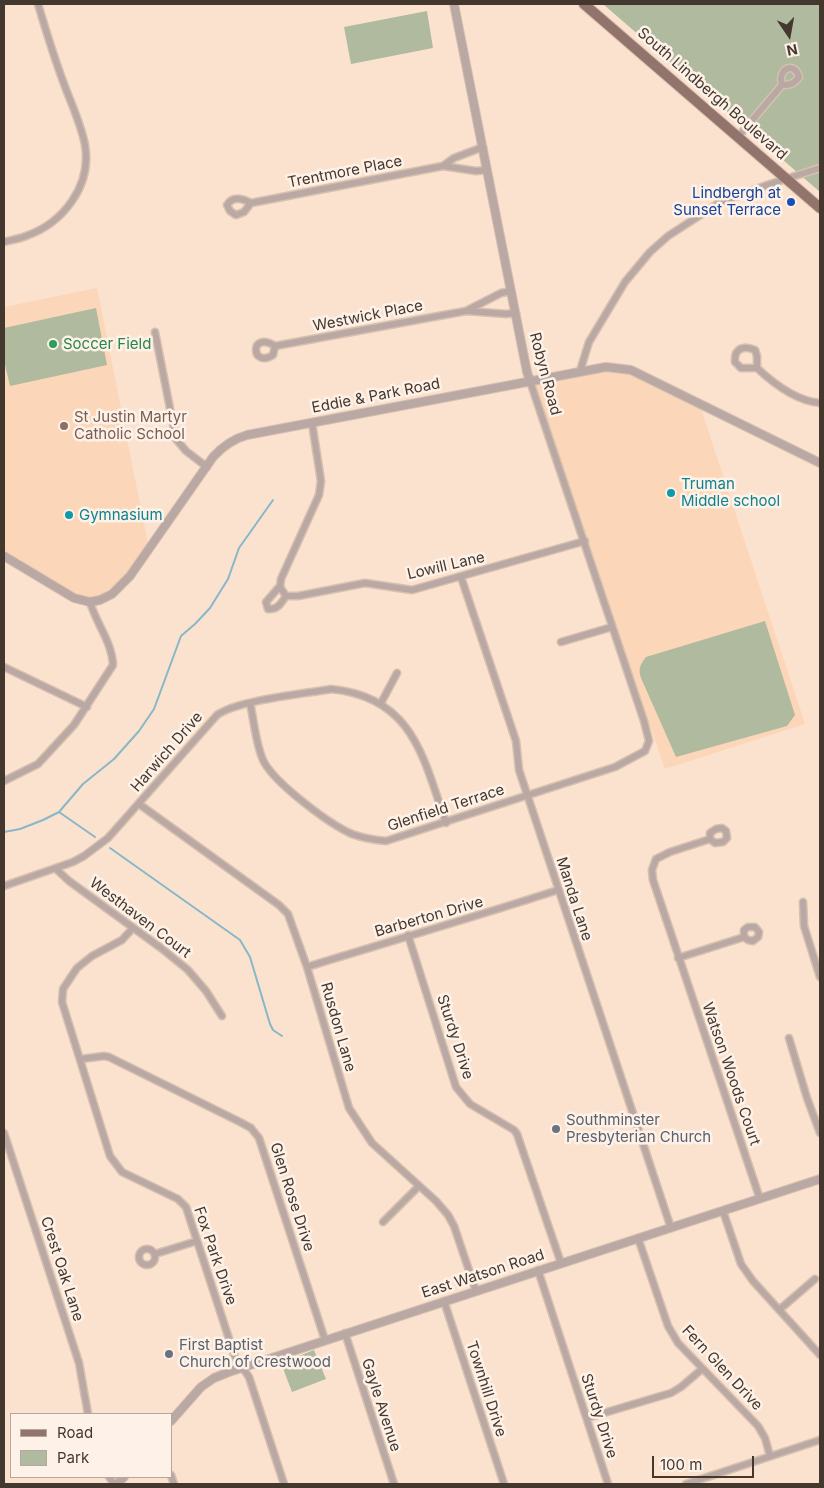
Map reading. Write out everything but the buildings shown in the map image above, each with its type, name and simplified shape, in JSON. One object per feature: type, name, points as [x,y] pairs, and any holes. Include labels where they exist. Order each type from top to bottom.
[{"type":"main road","name":"South Lindbergh Boulevard","points":[[584,4],[820,208]]},
{"type":"street","points":[[4,242],[27,236],[45,227],[64,212],[77,196],[83,179],[86,159],[81,130],[48,40],[38,4]]},
{"type":"street","name":"Robyn Road","points":[[454,4],[527,372],[585,541],[649,741]]},
{"type":"street","points":[[738,137],[782,85]]},
{"type":"street","name":"Trentmore Place","points":[[443,166],[454,158],[483,147]]},
{"type":"street","name":"Trentmore Place","points":[[251,203],[443,166],[487,170]]},
{"type":"street","points":[[580,372],[589,342],[604,314],[625,282],[650,252],[668,236],[719,203],[820,168]]},
{"type":"street","name":"Westwick Place","points":[[466,311],[502,293],[511,291]]},
{"type":"street","name":"Westwick Place","points":[[275,346],[466,311],[516,313]]},
{"type":"street","points":[[155,332],[176,439],[186,451],[207,467]]},
{"type":"street","name":"Eddie & Park Road","points":[[90,602],[100,600],[112,594],[130,576],[207,467],[227,444],[240,437],[312,422],[580,372],[606,368],[631,370],[820,463]]},
{"type":"street","points":[[757,368],[773,383],[813,403],[820,403]]},
{"type":"street","points":[[280,586],[266,602],[268,609],[274,609],[279,606],[286,596],[280,586],[281,579],[318,495],[321,481],[312,422]]},
{"type":"street","name":"Lowill Lane","points":[[286,596],[298,596],[365,583],[412,590],[585,541]]},
{"type":"street","points":[[4,556],[74,598],[90,602],[93,614],[109,644],[113,665],[74,725],[38,764],[4,781]]},
{"type":"street","name":"Manda Lane","points":[[461,577],[516,741],[519,770],[526,794],[671,1228]]},
{"type":"street","points":[[561,642],[612,627]]},
{"type":"street","points":[[4,667],[87,707]]},
{"type":"street","points":[[381,703],[397,673]]},
{"type":"street","name":"Harwich Drive","points":[[4,886],[56,869],[95,849],[108,838],[217,715],[223,711],[250,703],[331,689],[356,694],[381,703],[395,715],[414,739],[420,750],[446,823]]},
{"type":"street","name":"Glenfield Terrace","points":[[250,703],[261,755],[272,775],[305,802],[340,826],[362,837],[386,841],[446,823],[526,794],[615,767],[645,751],[649,741]]},
{"type":"street","name":"Rusdon Lane","points":[[139,804],[288,914],[307,967],[349,1108],[372,1143],[436,1201],[448,1215],[454,1226],[476,1291]]},
{"type":"street","name":"Watson Woods Court","points":[[710,839],[670,852],[656,859],[652,870],[652,880],[760,1199]]},
{"type":"street","name":"Westhaven Court","points":[[56,869],[69,881],[188,970],[206,991],[222,1016]]},
{"type":"street","name":"Barberton Drive","points":[[307,967],[408,935],[464,921],[558,890]]},
{"type":"street","points":[[803,902],[804,926],[820,977]]},
{"type":"street","name":"Fox Park Drive","points":[[133,928],[122,940],[92,956],[77,968],[63,989],[62,1002],[65,1014],[81,1059],[110,1156],[115,1165],[122,1172],[178,1199],[186,1208],[235,1358],[249,1377],[284,1484]]},
{"type":"street","name":"Sturdy Drive","points":[[408,935],[456,1087],[470,1104],[514,1130],[517,1134],[561,1263]]},
{"type":"street","points":[[678,958],[744,937]]},
{"type":"street","points":[[789,1038],[807,1098],[820,1133]]},
{"type":"street","name":"Glen Rose Drive","points":[[81,1059],[104,1056],[109,1058],[251,1128],[259,1138],[325,1340]]},
{"type":"street","name":"Crest Oak Lane","points":[[4,1133],[79,1363],[88,1413]]},
{"type":"street","name":"East Watson Road","points":[[172,1420],[206,1383],[242,1367],[820,1179]]},
{"type":"street","points":[[383,1222],[419,1186]]},
{"type":"street","points":[[723,1211],[741,1264],[752,1282],[820,1356]]},
{"type":"street","name":"Fern Glen Drive","points":[[638,1238],[668,1326],[678,1343],[758,1426],[765,1438],[770,1456]]},
{"type":"street","points":[[155,1254],[197,1241]]},
{"type":"street","name":"Sturdy Drive","points":[[538,1270],[608,1484]]},
{"type":"street","points":[[779,1310],[815,1279]]},
{"type":"street","name":"Townhill Drive","points":[[444,1301],[504,1484]]},
{"type":"street","name":"Gayle Avenue","points":[[344,1334],[394,1484]]},
{"type":"street","points":[[587,1418],[671,1393],[702,1370]]},
{"type":"street","points":[[686,1484],[820,1440]]},
{"type":"shaded area","name":"St Justin Martyr Catholic School","points":[[97,288],[148,544],[123,578],[98,598],[80,597],[4,550],[4,307]]},
{"type":"shaded area","points":[[605,370],[630,372],[699,403],[805,724],[665,769],[530,381]]},
{"type":"green space","points":[[603,4],[820,4],[820,192]]},
{"type":"green space","points":[[427,11],[433,48],[351,64],[344,27]]},
{"type":"green space","name":"Soccer Field","points":[[96,308],[107,365],[10,386],[4,360],[4,328]]},
{"type":"green space","points":[[765,621],[795,715],[787,726],[676,757],[641,678],[640,670],[644,660],[646,657]]},
{"type":"green space","points":[[314,1350],[326,1379],[292,1392],[281,1363]]},
{"type":"waterway","points":[[4,832],[20,829],[59,812],[83,784],[114,759],[139,731],[154,709],[181,636],[210,608],[228,579],[239,548],[273,500]]},
{"type":"waterway","points":[[59,812],[95,837]]},
{"type":"waterway","points":[[110,848],[240,940],[250,957],[270,1024],[273,1030],[282,1036]]},
{"type":"place","name":"Lindbergh at Sunset Terrace","points":[[791,202]]},
{"type":"place","name":"Soccer Field","points":[[53,344]]},
{"type":"place","name":"St Justin Martyr Catholic School","points":[[64,426]]},
{"type":"place","name":"Truman Middle school","points":[[671,493]]},
{"type":"place","name":"Gymnasium","points":[[69,515]]},
{"type":"place","name":"Southminster Presbyterian Church","points":[[556,1129]]},
{"type":"place","name":"First Baptist Church of Crestwood","points":[[169,1354]]}]
